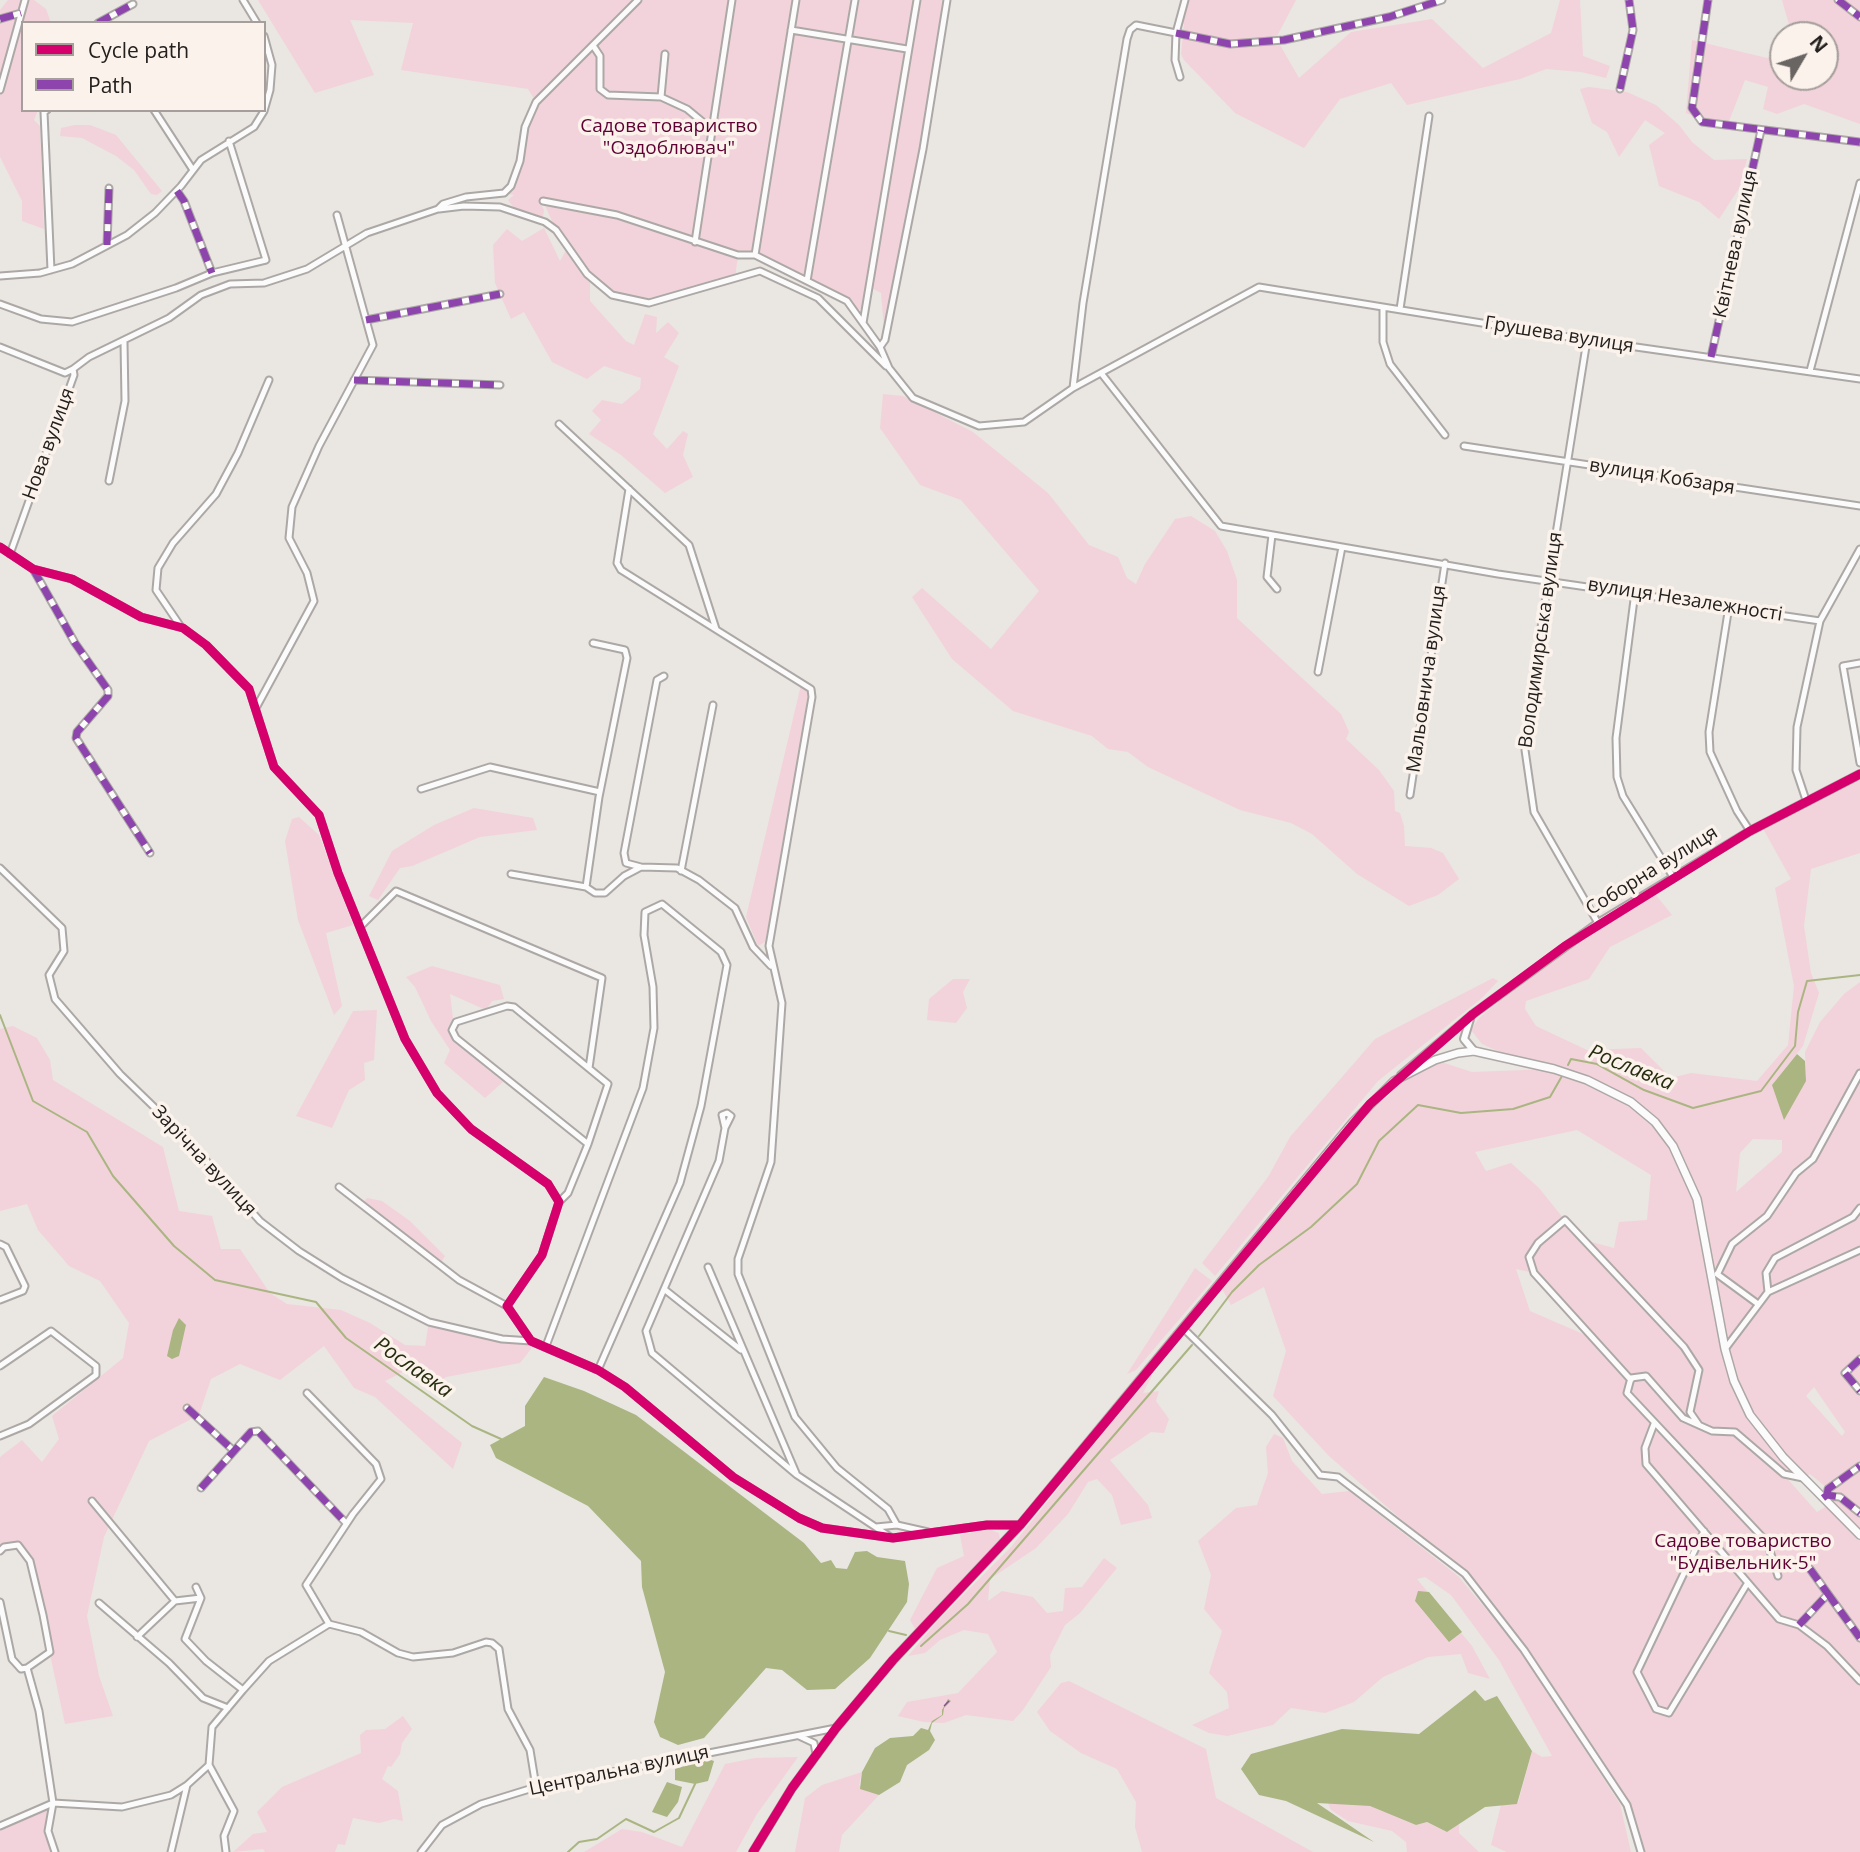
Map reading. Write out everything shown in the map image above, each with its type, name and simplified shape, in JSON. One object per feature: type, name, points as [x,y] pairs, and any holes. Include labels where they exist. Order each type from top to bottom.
[{"type":"main road","points":[[753,1852],[836,1728],[894,1660],[1020,1525],[1353,1122],[1394,1081],[1435,1060],[1474,1051],[1554,1069],[1587,1080],[1631,1102],[1655,1122],[1673,1146],[1697,1199],[1714,1274],[1725,1349],[1734,1381],[1751,1415],[1804,1478],[1825,1496],[1860,1535]]},
{"type":"street","points":[[0,90],[25,0]]},
{"type":"street","points":[[243,0],[256,21]]},
{"type":"street","points":[[438,209],[443,204],[466,197],[496,195],[509,190],[520,161],[525,127],[536,102],[594,47],[638,0]]},
{"type":"street","points":[[695,242],[710,128],[732,0]]},
{"type":"street","points":[[755,255],[796,0]]},
{"type":"street","points":[[807,281],[855,0]]},
{"type":"street","points":[[863,323],[917,0]]},
{"type":"street","points":[[880,347],[885,340],[893,287],[923,149],[947,0]]},
{"type":"street","points":[[1180,77],[1175,60],[1176,33],[1185,0]]},
{"type":"street","points":[[1073,388],[1083,303],[1130,30],[1136,26],[1230,44],[1284,40],[1389,17],[1443,0]]},
{"type":"street","points":[[1620,89],[1633,30],[1629,0]]},
{"type":"street","points":[[1708,0],[1692,107],[1702,122],[1860,142]]},
{"type":"street","points":[[1838,0],[1860,18]]},
{"type":"street","points":[[102,21],[133,4]]},
{"type":"street","points":[[0,19],[21,13]]},
{"type":"street","points":[[791,30],[907,50]]},
{"type":"street","points":[[266,43],[272,65],[266,104]]},
{"type":"street","points":[[594,47],[600,56],[600,89],[608,95],[661,97],[687,108],[710,128]]},
{"type":"street","points":[[661,97],[665,54]]},
{"type":"street","points":[[45,112],[51,270]]},
{"type":"street","points":[[155,112],[193,170]]},
{"type":"street","points":[[0,276],[51,270],[72,264],[107,245],[155,213],[177,191],[201,160],[254,127],[263,112]]},
{"type":"street","points":[[1400,309],[1429,116]]},
{"type":"street","name":"Квітнева вулиця","points":[[1712,357],[1761,130]]},
{"type":"street","points":[[0,304],[41,319],[72,322],[176,288],[212,272],[266,260],[229,141]]},
{"type":"street","points":[[1810,370],[1860,183]]},
{"type":"street","points":[[107,245],[108,188]]},
{"type":"street","points":[[177,191],[184,201],[212,272]]},
{"type":"street","points":[[543,201],[617,215],[738,255],[755,255],[847,301],[880,347],[888,368]]},
{"type":"street","points":[[73,369],[89,357],[169,318],[201,295],[230,284],[264,283],[307,269],[367,233],[438,209],[464,206],[500,207],[545,222],[556,229],[587,274],[612,295],[649,303],[760,271],[818,298],[888,368],[913,398],[979,426],[1024,422],[1073,388],[1101,373]]},
{"type":"street","points":[[257,706],[314,601],[307,573],[289,538],[292,507],[319,446],[373,345],[337,215]]},
{"type":"street","name":"Грушева вулиця","points":[[1101,373],[1259,287],[1587,340],[1860,379]]},
{"type":"street","points":[[366,320],[500,294]]},
{"type":"street","points":[[1382,307],[1383,342],[1390,364],[1445,435]]},
{"type":"street","name":"Володимирська вулиця","points":[[1587,340],[1527,724],[1526,770],[1534,813],[1598,923]]},
{"type":"street","points":[[109,481],[125,401],[124,342]]},
{"type":"street","name":"Нова вулиця","points":[[0,347],[65,373],[73,369],[74,375],[9,554]]},
{"type":"street","name":"вулиця Незалежності","points":[[1101,373],[1221,526],[1820,621]]},
{"type":"street","points":[[269,380],[239,453],[216,494],[173,543],[158,568],[156,590],[183,628],[206,645],[247,687],[257,706],[274,767],[319,815],[405,1039],[437,1093],[471,1129],[548,1184],[559,1202]]},
{"type":"street","points":[[354,380],[500,385]]},
{"type":"street","points":[[559,424],[689,545],[716,629]]},
{"type":"street","name":"вулиця Кобзаря","points":[[1464,446],[1860,506]]},
{"type":"street","points":[[629,489],[617,563],[621,570],[811,689],[812,696],[769,946],[782,1003],[771,1162],[738,1259],[738,1274],[795,1416],[837,1468],[888,1509],[897,1525]]},
{"type":"street","points":[[1272,535],[1267,577],[1277,589]]},
{"type":"street","points":[[0,547],[33,569],[72,579],[141,617],[183,628]]},
{"type":"street","points":[[1318,671],[1342,547]]},
{"type":"street","points":[[1806,800],[1796,770],[1797,736],[1820,621],[1860,549]]},
{"type":"street","name":"Мальовнича вулиця","points":[[1410,795],[1445,563]]},
{"type":"street","points":[[33,569],[75,643],[108,690],[108,696],[77,732],[76,738],[150,853]]},
{"type":"street","points":[[1635,592],[1616,738],[1617,777],[1623,796],[1674,877]]},
{"type":"street","points":[[1729,606],[1709,732],[1710,751],[1737,811],[1750,831]]},
{"type":"street","points":[[586,887],[600,792],[627,658],[625,650],[593,643]]},
{"type":"street","points":[[1860,663],[1843,666],[1860,763]]},
{"type":"street","points":[[664,676],[657,680],[624,853],[626,863],[681,871],[699,880],[735,908],[753,947],[773,968]]},
{"type":"street","points":[[681,871],[713,705]]},
{"type":"street","points":[[421,789],[490,767],[600,792]]},
{"type":"street","name":"Соборна вулиця","points":[[1394,1081],[1473,1014],[1598,923],[1750,831],[1860,774]]},
{"type":"street","points":[[511,874],[586,887],[595,893],[606,893],[624,876],[640,867]]},
{"type":"street","name":"Зарічна вулиця","points":[[0,868],[62,928],[64,951],[50,975],[55,999],[120,1074],[184,1136],[260,1221],[299,1251],[342,1278],[429,1322],[502,1339],[531,1341],[598,1370],[625,1387],[733,1477],[799,1518],[822,1528],[893,1538],[987,1525],[1020,1525]]},
{"type":"street","points":[[360,927],[396,891],[602,978],[589,1068]]},
{"type":"street","points":[[546,1346],[643,1088],[654,1028],[653,987],[643,935],[645,912],[662,904],[722,952],[727,965],[701,1106],[680,1183],[598,1370]]},
{"type":"street","points":[[507,1306],[542,1255],[559,1202],[568,1193],[587,1144],[608,1084],[514,1007],[507,1006],[456,1021],[452,1030],[456,1038],[587,1144]]},
{"type":"street","points":[[1473,1014],[1466,1026],[1464,1039],[1474,1051]]},
{"type":"street","points":[[1758,1304],[1714,1274],[1732,1244],[1767,1216],[1796,1173],[1813,1159],[1860,1073]]},
{"type":"street","points":[[725,1128],[719,1161],[646,1331],[652,1353],[797,1475],[893,1538]]},
{"type":"street","points":[[339,1187],[459,1280],[507,1306],[531,1341]]},
{"type":"street","points":[[1768,1292],[1766,1273],[1775,1258],[1853,1217],[1860,1208]]},
{"type":"street","points":[[1631,1380],[1534,1273],[1530,1257],[1538,1243],[1565,1220],[1684,1347],[1699,1370],[1690,1412],[1699,1425]]},
{"type":"street","points":[[0,1244],[6,1247],[25,1286],[23,1291],[0,1300]]},
{"type":"street","points":[[1725,1349],[1748,1323],[1768,1292],[1860,1250]]},
{"type":"street","points":[[708,1267],[742,1352],[797,1475]]},
{"type":"street","points":[[664,1289],[742,1352]]},
{"type":"street","points":[[1184,1329],[1265,1407],[1320,1475],[1338,1477],[1465,1574],[1524,1650],[1627,1805],[1642,1852]]},
{"type":"street","points":[[0,1366],[51,1331],[96,1366],[96,1375],[29,1424],[0,1436]]},
{"type":"street","points":[[1860,1359],[1845,1373],[1860,1391]]},
{"type":"street","points":[[1631,1380],[1646,1376],[1683,1418],[1712,1431],[1735,1432],[1784,1474],[1804,1478]]},
{"type":"street","points":[[1631,1380],[1627,1393],[1768,1542],[1778,1576]]},
{"type":"street","points":[[307,1393],[376,1464],[382,1479],[346,1523],[306,1585],[329,1624],[361,1632],[398,1653],[413,1657],[453,1653],[486,1642],[499,1649],[508,1709],[530,1750],[536,1787]]},
{"type":"street","points":[[187,1408],[234,1451]]},
{"type":"street","points":[[1654,1424],[1645,1448],[1646,1464],[1779,1619],[1799,1625],[1827,1646],[1860,1681]]},
{"type":"street","points":[[201,1488],[251,1432],[258,1431],[346,1523]]},
{"type":"street","points":[[1860,1466],[1828,1489],[1825,1496],[1840,1497],[1860,1513]]},
{"type":"street","points":[[92,1501],[175,1601]]},
{"type":"street","points":[[876,1527],[897,1525],[933,1534]]},
{"type":"street","points":[[1704,1531],[1637,1672],[1656,1709],[1669,1713],[1747,1584]]},
{"type":"street","points":[[0,1551],[4,1547],[18,1545],[30,1562],[43,1615],[50,1652],[27,1668],[21,1668],[12,1659],[0,1602]]},
{"type":"street","points":[[1810,1569],[1860,1638]]},
{"type":"street","points":[[197,1587],[201,1598],[185,1639],[206,1661],[243,1690]]},
{"type":"street","points":[[1799,1625],[1828,1594]]},
{"type":"street","points":[[137,1637],[175,1601],[201,1598]]},
{"type":"street","points":[[99,1604],[169,1663],[203,1698],[228,1708]]},
{"type":"street","points":[[226,1852],[224,1836],[234,1811],[209,1765],[212,1727],[270,1661],[329,1624]]},
{"type":"street","points":[[27,1668],[39,1711],[53,1803],[48,1831],[55,1852]]},
{"type":"street","name":"Центральна вулиця","points":[[421,1852],[426,1842],[456,1815],[481,1804],[536,1787],[836,1728]]},
{"type":"street","points":[[796,1736],[814,1743],[815,1756]]},
{"type":"street","points":[[0,1826],[53,1803],[122,1807],[171,1795],[209,1765]]},
{"type":"street","points":[[171,1852],[187,1785]]},
{"type":"green space","points":[[8,0],[34,0],[46,9],[50,21],[21,21],[21,112],[37,112],[34,120],[40,126],[44,229],[22,221],[22,201],[0,157],[0,10]]},
{"type":"green space","name":"Садове товариство \"Оздоблювач\"","points":[[258,0],[942,0],[935,71],[885,340],[881,293],[868,286],[865,306],[857,311],[847,301],[755,255],[738,255],[735,278],[649,303],[612,295],[587,274],[556,230],[543,201],[539,201],[544,210],[543,217],[514,208],[508,200],[514,195],[504,193],[509,190],[520,161],[525,127],[536,102],[528,89],[401,70],[413,23],[350,20],[374,75],[315,93]]},
{"type":"green space","points":[[1185,0],[1296,0],[1276,38],[1299,78],[1351,32],[1432,19],[1483,68],[1551,33],[1560,0],[1580,0],[1583,56],[1610,66],[1606,78],[1581,72],[1546,69],[1520,79],[1407,105],[1391,83],[1340,99],[1304,148],[1235,113],[1184,60],[1181,54],[1184,24],[1180,21]]},
{"type":"green space","points":[[1782,0],[1860,0],[1860,124],[1804,104],[1777,114],[1763,109],[1768,87],[1745,80],[1726,129],[1686,113],[1692,40],[1769,57],[1769,91],[1839,91],[1839,21],[1788,21]]},
{"type":"green space","points":[[1589,87],[1627,92],[1656,105],[1714,160],[1747,159],[1740,187],[1719,219],[1699,202],[1659,186],[1649,145],[1665,133],[1645,120],[1619,157],[1607,132],[1592,123],[1580,89]]},
{"type":"green space","points":[[90,125],[116,135],[162,191],[157,195],[151,194],[134,170],[116,156],[82,138],[60,136],[61,128]]},
{"type":"green space","points":[[544,228],[560,261],[566,250],[590,282],[590,301],[626,341],[634,345],[645,314],[657,317],[656,333],[668,322],[679,333],[664,357],[679,366],[653,434],[667,449],[683,431],[688,434],[683,455],[693,477],[665,493],[621,455],[589,434],[601,420],[592,411],[602,400],[622,404],[640,389],[641,378],[604,366],[587,379],[552,362],[524,312],[511,319],[495,283],[493,245],[507,229],[522,241]]},
{"type":"green space","points":[[883,394],[903,396],[973,432],[1048,493],[1089,545],[1118,557],[1127,578],[1136,584],[1145,564],[1175,519],[1191,516],[1215,531],[1227,551],[1237,580],[1237,618],[1341,714],[1349,732],[1346,739],[1379,770],[1394,791],[1395,811],[1400,813],[1404,826],[1405,846],[1431,848],[1443,853],[1459,879],[1438,895],[1409,906],[1357,874],[1312,834],[1291,823],[1240,810],[1148,767],[1128,752],[1108,749],[1092,736],[1013,711],[952,659],[912,597],[922,588],[991,649],[1039,591],[961,500],[920,485],[880,428]]},
{"type":"green space","points":[[801,685],[815,691],[765,942],[758,946],[746,917]]},
{"type":"green space","name":"Садове товариство \"Будівельник-5\"","points":[[1860,774],[1860,853],[1811,869],[1804,926],[1811,973],[1819,993],[1803,1046],[1772,1085],[1806,1081],[1805,1052],[1820,1022],[1844,994],[1860,982],[1860,1852],[1641,1852],[1627,1805],[1524,1650],[1467,1577],[1329,1456],[1273,1396],[1286,1351],[1264,1287],[1231,1305],[1222,1289],[1367,1115],[1414,1071],[1435,1060],[1472,1072],[1551,1069],[1518,1060],[1482,1044],[1471,1030],[1479,1018],[1565,946],[1652,890],[1672,915],[1610,947],[1589,979],[1526,1001],[1525,1009],[1536,1026],[1587,1050],[1641,1048],[1671,1078],[1691,1073],[1757,1081],[1788,1045],[1794,986],[1775,888],[1791,879],[1761,825]],"holes":[[[1577,1130],[1651,1175],[1647,1220],[1619,1222],[1614,1248],[1580,1239],[1539,1188],[1511,1163],[1486,1171],[1475,1152]],[[1753,1139],[1782,1140],[1782,1152],[1736,1192],[1740,1153]],[[1516,1269],[1534,1273],[1590,1337],[1530,1311]],[[1814,1387],[1845,1432],[1842,1436],[1806,1396]],[[1810,1474],[1839,1498],[1817,1512],[1784,1475],[1804,1478]]]},
{"type":"green space","points":[[474,808],[533,818],[537,830],[480,837],[412,866],[400,868],[378,900],[369,896],[392,851],[434,825]]},
{"type":"green space","points":[[299,817],[319,835],[353,925],[326,933],[342,1006],[334,1015],[298,920],[285,841],[292,819]]},
{"type":"green space","points":[[432,966],[500,985],[504,999],[492,1001],[486,1010],[450,994],[453,1018],[447,1029],[454,1041],[503,1082],[485,1098],[444,1063],[450,1050],[431,1021],[415,987],[406,977]]},
{"type":"green space","points":[[1493,978],[1498,981],[1482,998],[1378,1081],[1215,1276],[1202,1263],[1268,1177],[1290,1137],[1375,1039]]},
{"type":"green space","points":[[953,979],[970,979],[963,992],[967,1008],[956,1023],[927,1020],[929,999]]},
{"type":"green space","points":[[377,1010],[374,1060],[364,1063],[365,1080],[349,1090],[332,1128],[296,1116],[353,1011]]},
{"type":"green space","points":[[13,1026],[37,1038],[50,1060],[53,1080],[163,1147],[179,1211],[212,1216],[221,1249],[240,1249],[270,1293],[287,1304],[341,1310],[370,1323],[405,1345],[425,1346],[429,1322],[502,1339],[531,1341],[531,1349],[520,1363],[446,1377],[434,1388],[407,1370],[385,1381],[462,1443],[453,1469],[375,1397],[354,1388],[324,1346],[280,1380],[240,1364],[211,1379],[199,1415],[149,1441],[104,1537],[87,1616],[99,1676],[113,1716],[65,1724],[30,1562],[18,1545],[0,1551],[0,1457],[22,1440],[42,1462],[59,1439],[52,1416],[123,1358],[129,1323],[100,1281],[69,1266],[38,1230],[27,1204],[0,1211],[0,1029]]},
{"type":"green space","points":[[367,1198],[382,1201],[410,1221],[445,1256],[441,1262],[364,1202]]},
{"type":"green space","points":[[1195,1268],[1212,1281],[1136,1370],[1127,1374]]},
{"type":"green space","points":[[1150,1374],[1152,1376],[1143,1393],[1159,1391],[1156,1401],[1169,1419],[1164,1433],[1151,1432],[1110,1460],[1148,1505],[1152,1518],[1121,1525],[1112,1495],[1097,1479],[1088,1482],[1068,1514],[1036,1548],[990,1579],[988,1601],[1002,1591],[1033,1597],[1047,1613],[1063,1611],[1065,1588],[1082,1587],[1104,1558],[1117,1568],[1080,1613],[1065,1625],[1050,1655],[1051,1667],[1023,1710],[1013,1721],[966,1715],[944,1723],[898,1716],[907,1702],[958,1693],[997,1652],[988,1634],[964,1630],[940,1640],[925,1653],[908,1656],[940,1618],[1011,1547]]},
{"type":"green space","points":[[1274,1434],[1283,1438],[1292,1461],[1322,1494],[1349,1491],[1458,1576],[1518,1647],[1620,1804],[1631,1852],[1507,1852],[1491,1845],[1501,1805],[1518,1803],[1532,1751],[1542,1757],[1552,1756],[1499,1660],[1451,1595],[1425,1577],[1417,1579],[1472,1646],[1490,1679],[1468,1673],[1461,1654],[1428,1657],[1383,1677],[1354,1702],[1325,1713],[1291,1708],[1273,1725],[1227,1736],[1209,1733],[1192,1725],[1229,1708],[1227,1692],[1209,1673],[1222,1631],[1204,1609],[1211,1575],[1198,1541],[1236,1508],[1257,1505],[1268,1473],[1266,1447]]},
{"type":"green space","points":[[988,1529],[999,1533],[1000,1540],[915,1629],[910,1620],[937,1568],[964,1556],[960,1535]]},
{"type":"green space","points":[[1069,1681],[1206,1749],[1216,1798],[1313,1852],[1142,1852],[1135,1827],[1136,1802],[1117,1769],[1081,1753],[1050,1731],[1037,1712],[1061,1683]]},
{"type":"green space","points":[[403,1716],[412,1729],[402,1743],[400,1754],[391,1767],[388,1766],[382,1779],[398,1791],[403,1821],[394,1819],[379,1823],[353,1818],[345,1845],[338,1844],[335,1852],[265,1852],[263,1849],[233,1852],[253,1834],[267,1832],[257,1812],[282,1787],[361,1753],[360,1735],[366,1730],[385,1729]]},
{"type":"green space","points":[[798,1757],[757,1814],[736,1852],[584,1852],[622,1829],[642,1832],[682,1847],[725,1764],[755,1758]]},
{"type":"green space","points":[[862,1772],[859,1785],[879,1795],[842,1835],[839,1852],[795,1852],[805,1798],[822,1785]]},
{"type":"green space","points":[[53,1803],[48,1831],[55,1852],[0,1852],[0,1826]]},
{"type":"green space","points":[[1328,1803],[1370,1806],[1416,1825],[1426,1822],[1447,1832],[1459,1824],[1459,1833],[1479,1852],[1407,1852],[1406,1842],[1392,1831],[1348,1821],[1331,1810]]},
{"type":"shaded area","points":[[1797,1054],[1805,1061],[1806,1081],[1784,1120],[1772,1085]]},
{"type":"shaded area","points":[[179,1318],[186,1325],[179,1356],[172,1359],[167,1356],[173,1330]]},
{"type":"shaded area","points":[[544,1377],[584,1391],[636,1415],[804,1543],[821,1563],[831,1560],[836,1568],[847,1569],[855,1552],[867,1551],[877,1557],[905,1561],[909,1584],[907,1602],[870,1658],[835,1689],[807,1690],[782,1670],[766,1668],[704,1738],[678,1745],[660,1737],[654,1722],[665,1672],[642,1587],[641,1561],[588,1506],[496,1458],[490,1445],[525,1426],[525,1406]]},
{"type":"shaded area","points":[[1418,1591],[1429,1592],[1462,1632],[1449,1642],[1415,1601]]},
{"type":"shaded area","points":[[1475,1690],[1485,1701],[1497,1696],[1532,1751],[1517,1804],[1485,1807],[1447,1832],[1427,1822],[1416,1825],[1370,1806],[1317,1803],[1374,1842],[1286,1801],[1259,1795],[1241,1769],[1251,1754],[1342,1729],[1419,1734]]},
{"type":"shaded area","points":[[948,1699],[951,1701],[944,1708],[943,1715],[932,1723],[930,1731],[935,1740],[929,1750],[907,1765],[900,1782],[879,1795],[860,1789],[862,1772],[875,1748],[890,1738],[913,1736],[921,1728],[928,1730],[932,1721],[942,1715],[942,1710]]},
{"type":"shaded area","points":[[708,1759],[714,1761],[708,1781],[695,1784],[675,1780],[675,1769]]},
{"type":"shaded area","points":[[667,1782],[682,1787],[678,1802],[667,1817],[652,1812]]},
{"type":"waterway","name":"Рославка","points":[[1568,1065],[1571,1059],[1597,1064],[1644,1090],[1693,1108],[1761,1091],[1795,1046],[1798,1012],[1807,981],[1860,975]]},
{"type":"waterway","name":"Рославка","points":[[0,1015],[33,1101],[87,1132],[113,1176],[174,1246],[215,1280],[316,1302],[346,1338],[472,1426],[501,1439]]},
{"type":"waterway","name":"Рославка","points":[[1199,1336],[1232,1292],[1259,1265],[1311,1227],[1357,1184],[1379,1141],[1418,1105],[1461,1113],[1513,1109],[1550,1097],[1562,1076]]},
{"type":"waterway","name":"Рославка","points":[[921,1646],[968,1604],[1192,1345]]},
{"type":"waterway","name":"Рославка","points":[[889,1631],[906,1635]]},
{"type":"waterway","points":[[568,1852],[579,1842],[597,1839],[626,1819],[654,1832],[679,1818],[695,1784]]},
{"type":"marked path","points":[[1176,33],[1230,44],[1284,40],[1389,17],[1442,0]]},
{"type":"marked path","points":[[1620,89],[1633,30],[1629,0]]},
{"type":"marked path","points":[[1708,0],[1692,108],[1702,122],[1860,142]]},
{"type":"marked path","points":[[1838,0],[1860,17]]},
{"type":"marked path","points":[[102,21],[133,4]]},
{"type":"marked path","points":[[0,19],[21,13]]},
{"type":"marked path","points":[[1711,357],[1761,130]]},
{"type":"marked path","points":[[107,245],[109,188]]},
{"type":"marked path","points":[[177,191],[184,201],[212,273]]},
{"type":"marked path","points":[[366,320],[500,294]]},
{"type":"marked path","points":[[354,380],[500,385]]},
{"type":"marked path","points":[[33,569],[75,643],[108,690],[108,696],[77,732],[76,738],[150,853]]},
{"type":"marked path","points":[[1860,1359],[1845,1373],[1860,1391]]},
{"type":"marked path","points":[[187,1408],[234,1451]]},
{"type":"marked path","points":[[201,1488],[251,1432],[258,1431],[346,1523]]},
{"type":"marked path","points":[[1827,1495],[1828,1489],[1860,1466]]},
{"type":"marked path","points":[[1823,1498],[1827,1495],[1840,1497],[1860,1513]]},
{"type":"marked path","points":[[1810,1569],[1828,1594]]},
{"type":"marked path","points":[[1799,1625],[1828,1594],[1860,1638]]},
{"type":"cycle path","points":[[0,547],[33,569],[72,579],[141,617],[183,628],[206,645],[249,689],[274,767],[319,815],[338,873],[405,1039],[437,1093],[471,1129],[548,1184],[559,1202],[542,1255],[507,1306],[531,1341],[598,1370],[625,1387],[733,1477],[799,1518],[822,1528],[893,1538],[987,1525],[1020,1525]]},
{"type":"cycle path","points":[[753,1852],[792,1788],[836,1728],[893,1660],[1020,1525],[1370,1104],[1473,1014],[1565,946],[1750,831],[1860,774]]}]
